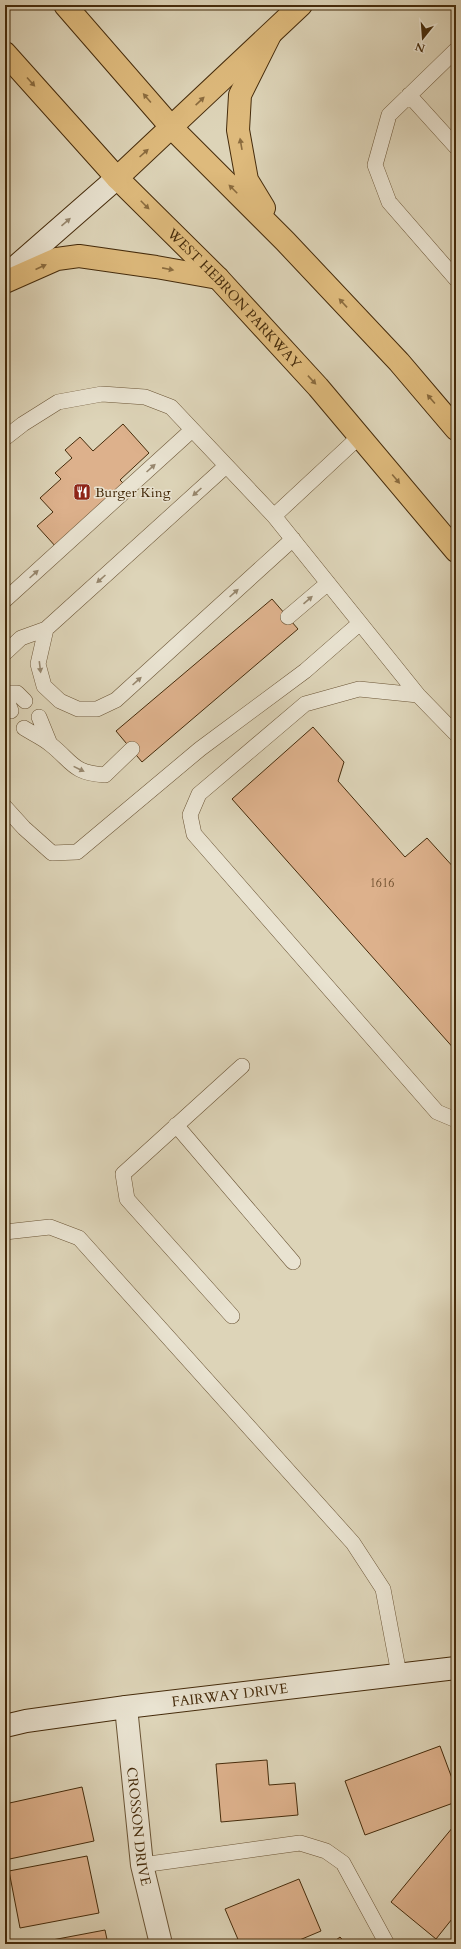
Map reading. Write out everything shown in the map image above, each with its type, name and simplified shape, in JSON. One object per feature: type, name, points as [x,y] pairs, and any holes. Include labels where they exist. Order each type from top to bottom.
[{"type":"main road","points":[[65,5],[172,128],[285,241],[399,362],[456,429]]},
{"type":"main road","points":[[117,178],[172,128],[301,5]]},
{"type":"main road","points":[[270,35],[240,95],[238,130],[247,180],[285,241]]},
{"type":"main road","name":"WEST HEBRON PARKWAY","points":[[5,53],[117,178],[218,278],[318,387],[456,551]]},
{"type":"main road","points":[[5,282],[57,259],[79,256],[156,266],[218,278]]},
{"type":"street","points":[[5,276],[117,178]]},
{"type":"street","name":"FAIRWAY DRIVE","points":[[5,1726],[26,1721],[126,1707],[456,1668]]},
{"type":"street","name":"CROSSON DRIVE","points":[[126,1707],[142,1865],[161,1944]]},
{"type":"lane","points":[[456,50],[389,115],[375,165],[389,202],[456,279]]},
{"type":"lane","points":[[409,95],[456,147]]},
{"type":"lane","points":[[5,438],[23,424],[58,402],[102,394],[144,397],[171,407],[274,516],[418,695],[456,734]]},
{"type":"lane","points":[[5,600],[192,430]]},
{"type":"lane","points":[[274,516],[360,436]]},
{"type":"lane","points":[[5,653],[21,638],[46,629],[226,466]]},
{"type":"lane","points":[[46,629],[38,664],[44,686],[60,701],[78,709],[96,709],[116,700],[293,539]]},
{"type":"lane","points":[[288,617],[328,583]]},
{"type":"lane","points":[[6,811],[52,853],[77,852],[200,749],[305,670],[360,623]]},
{"type":"lane","points":[[418,695],[359,689],[305,704],[199,794],[190,815],[194,834],[349,1012],[437,1112],[456,1120]]},
{"type":"lane","points":[[10,711],[5,694],[17,693],[25,701]]},
{"type":"lane","points":[[39,717],[50,744]]},
{"type":"lane","points":[[24,728],[50,744],[73,767],[88,774],[105,775],[132,749]]},
{"type":"lane","points":[[232,1316],[127,1199],[123,1174],[242,1066]]},
{"type":"lane","points":[[176,1125],[293,1262]]},
{"type":"lane","points":[[5,1232],[50,1227],[79,1238],[353,1543],[383,1589],[399,1674]]},
{"type":"lane","points":[[142,1865],[300,1843],[326,1850],[343,1863],[387,1944]]},
{"type":"building","name":"Burger King","points":[[123,424],[149,453],[120,480],[125,485],[57,548],[37,526],[53,512],[40,498],[61,479],[55,473],[72,458],[65,450],[80,437],[93,451]]},
{"type":"building","points":[[272,599],[298,629],[142,762],[116,731]]},
{"type":"building","points":[[313,727],[344,762],[338,781],[405,857],[427,838],[456,870],[456,1051],[232,799]]},
{"type":"building","points":[[440,1746],[456,1789],[456,1802],[365,1835],[345,1781]]},
{"type":"building","points":[[267,1760],[269,1785],[295,1783],[298,1815],[221,1822],[216,1764]]},
{"type":"building","points":[[82,1787],[94,1841],[5,1860],[5,1804]]},
{"type":"building","points":[[453,1827],[456,1830],[456,1914],[436,1939],[391,1902]]},
{"type":"building","points":[[87,1856],[99,1913],[20,1928],[9,1871]]},
{"type":"building","points":[[299,1879],[321,1931],[290,1944],[240,1944],[225,1909]]},
{"type":"building","points":[[105,1930],[108,1944],[31,1944]]},
{"type":"building","points":[[456,1932],[456,1940],[452,1937]]},
{"type":"building","points":[[340,1937],[346,1944],[331,1944]]},
{"type":"place","name":"Burger King","points":[[82,492]]}]
